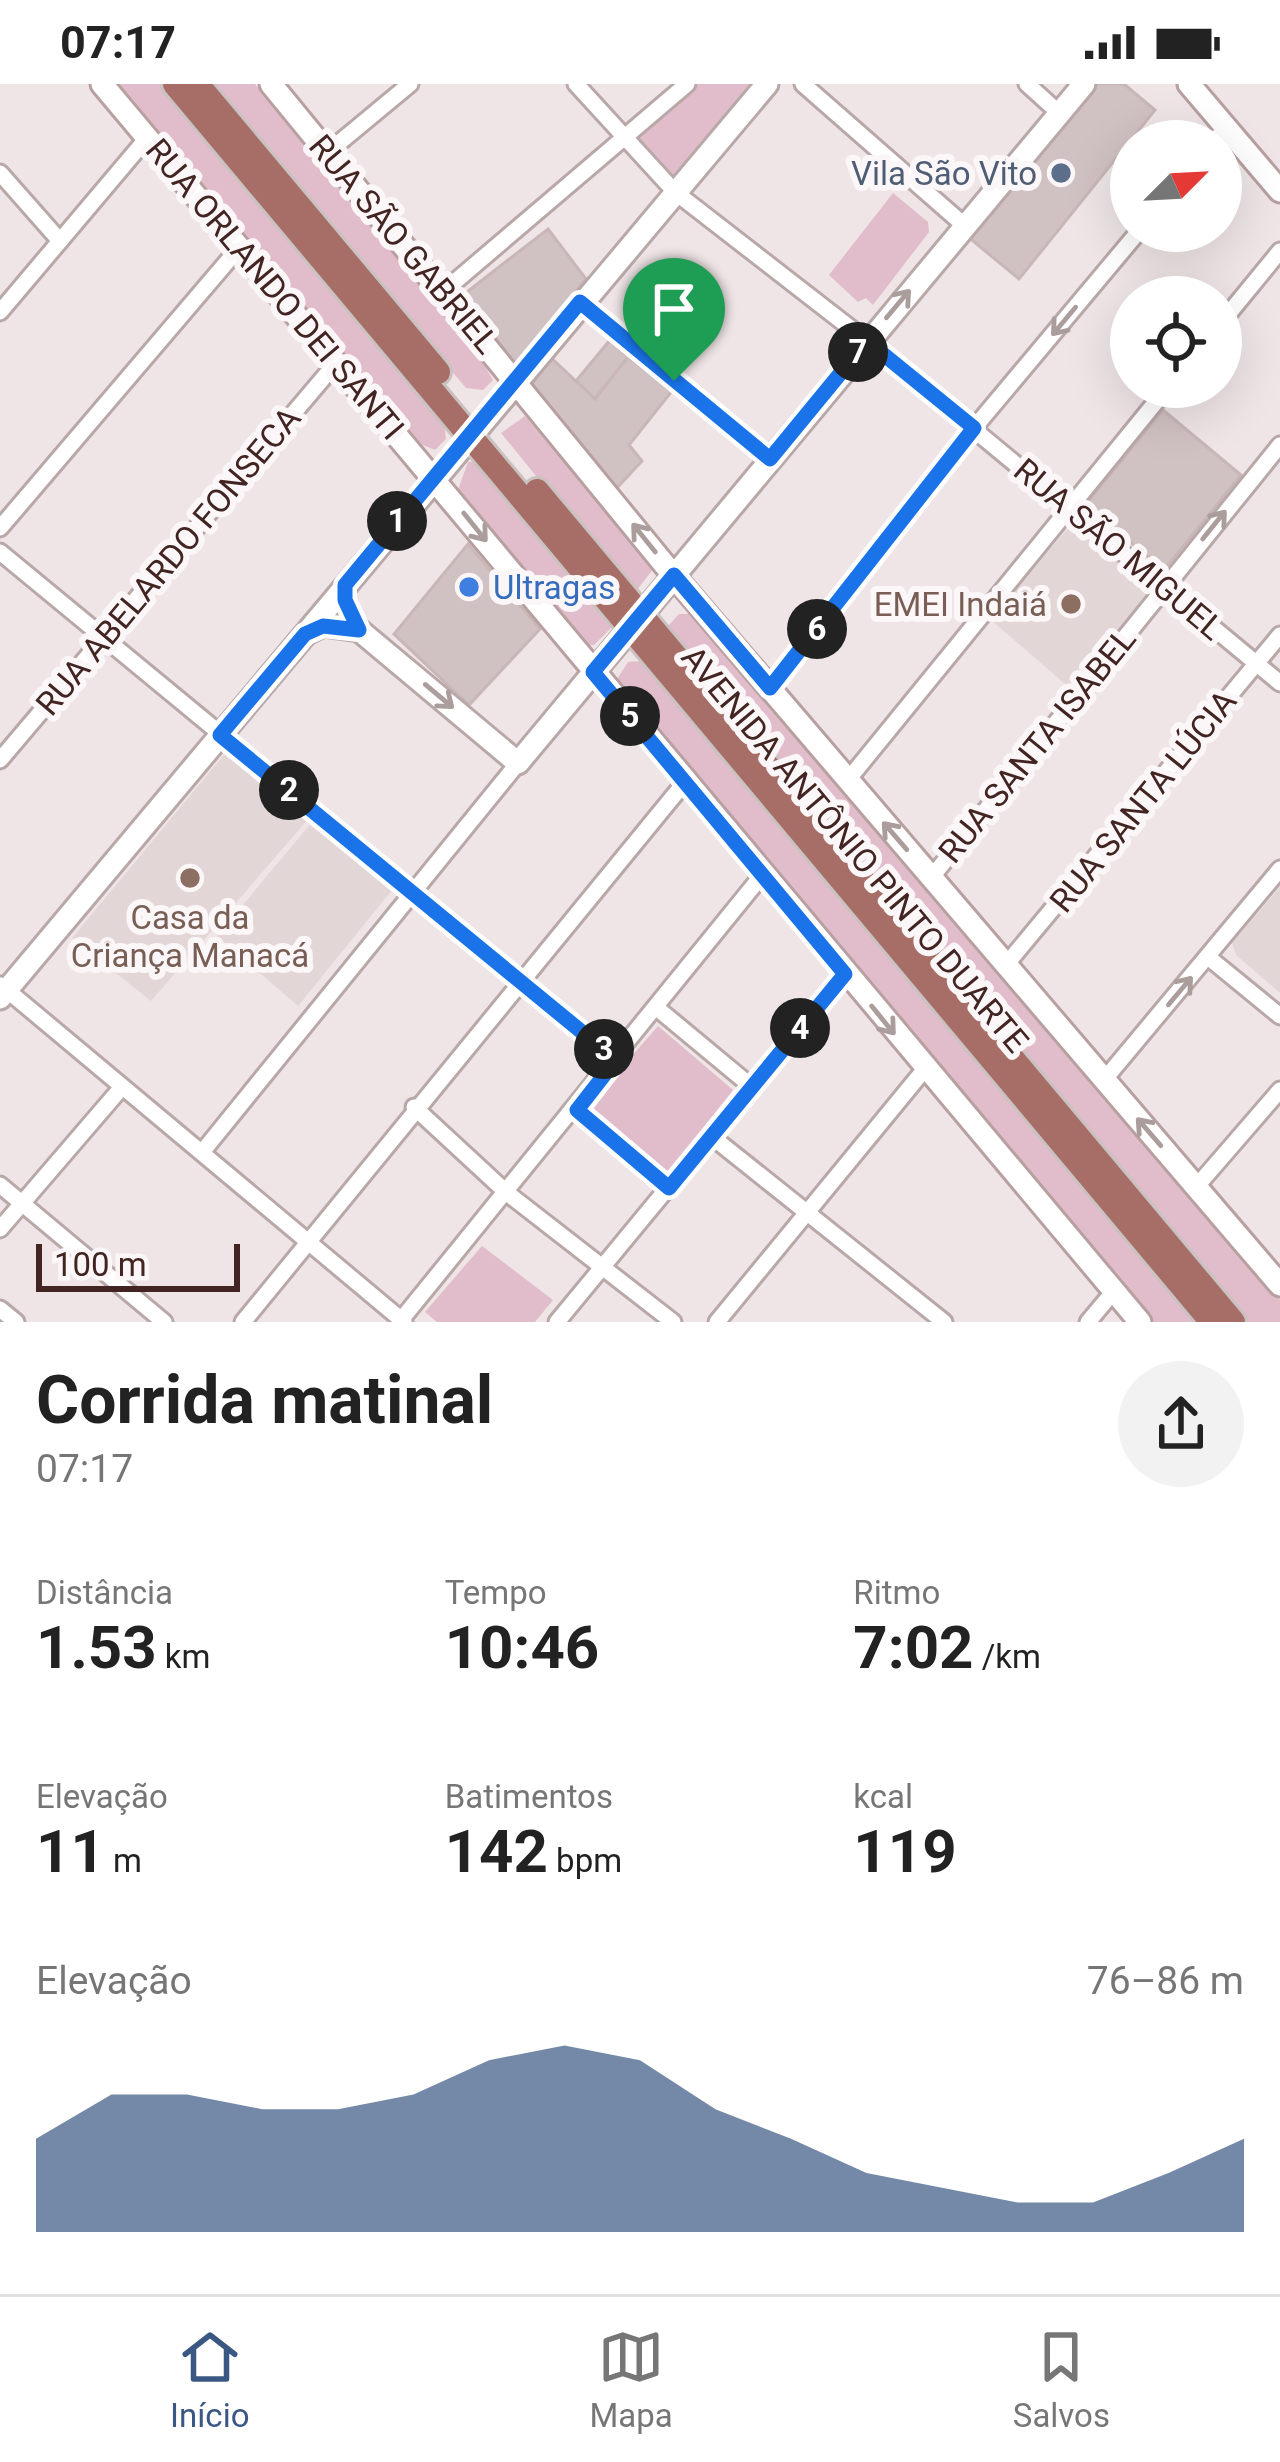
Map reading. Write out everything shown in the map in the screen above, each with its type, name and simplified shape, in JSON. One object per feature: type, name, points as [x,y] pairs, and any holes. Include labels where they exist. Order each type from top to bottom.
[{"type":"main road","name":"RUA ORLANDO DEI SANTI","points":[[102,84],[924,1070],[1140,1322]]},
{"type":"main road","name":"AVENIDA ANTÔNIO PINTO DUARTE","points":[[175,84],[474,427]]},
{"type":"main road","name":"AVENIDA ANTÔNIO PINTO DUARTE","points":[[197,84],[633,623],[1212,1322]]},
{"type":"main road","name":"RUA SÃO GABRIEL","points":[[271,84],[847,781],[1280,1285]]},
{"type":"main road","points":[[2,990],[767,84]]},
{"type":"main road","points":[[345,585],[345,600],[359,630],[518,763],[1084,84]]},
{"type":"main road","points":[[1189,84],[1211,120]]},
{"type":"main road","points":[[1242,155],[1280,191]]},
{"type":"main road","name":"AVENIDA ANTÔNIO PINTO DUARTE","points":[[633,623],[1233,1322]]},
{"type":"main road","points":[[305,634],[323,626],[359,630]]},
{"type":"street","points":[[328,152],[410,84]]},
{"type":"street","name":"RUA SÃO MIGUEL","points":[[576,84],[675,192],[867,341],[1280,683]]},
{"type":"street","points":[[444,291],[687,84]]},
{"type":"street","points":[[803,84],[965,226]]},
{"type":"street","points":[[1028,84],[1058,112]]},
{"type":"street","points":[[0,312],[147,137]]},
{"type":"street","points":[[0,173],[59,241]]},
{"type":"street","points":[[0,528],[238,249]]},
{"type":"street","points":[[1242,297],[1280,251]]},
{"type":"street","points":[[770,688],[974,428],[1121,252]]},
{"type":"street","points":[[580,302],[770,459]]},
{"type":"street","name":"RUA ABELARDO FONSECA","points":[[0,760],[336,363]]},
{"type":"street","points":[[847,781],[1151,408]]},
{"type":"street","name":"RUA SANTA ISABEL","points":[[931,878],[1280,445]]},
{"type":"street","points":[[0,552],[616,1060]]},
{"type":"street","name":"RUA SANTA LÚCIA","points":[[1005,966],[1280,635]]},
{"type":"street","points":[[203,1151],[518,763]]},
{"type":"street","points":[[243,1322],[414,1107],[685,782]]},
{"type":"street","points":[[1104,1080],[1280,868]]},
{"type":"street","points":[[2,990],[203,1151],[402,1321],[763,874]]},
{"type":"street","points":[[1208,957],[1280,1016]]},
{"type":"street","points":[[557,1322],[845,974]]},
{"type":"street","points":[[658,1009],[752,1087]]},
{"type":"street","points":[[717,1322],[924,1070]]},
{"type":"street","points":[[0,1229],[122,1087]]},
{"type":"street","points":[[1197,1186],[1280,1090]]},
{"type":"street","points":[[414,1107],[507,1193],[673,1322]]},
{"type":"street","points":[[577,1110],[669,1188]]},
{"type":"street","points":[[711,1136],[944,1322]]},
{"type":"street","points":[[0,1185],[164,1322]]},
{"type":"street","points":[[1088,1322],[1114,1292]]},
{"type":"street","points":[[0,1309],[16,1322]]},
{"type":"shaded area","points":[[115,84],[164,84],[443,416],[446,439],[435,450],[418,443]]},
{"type":"shaded area","points":[[207,84],[255,84],[489,364],[486,368],[493,380],[483,390],[466,388]]},
{"type":"shaded area","points":[[694,84],[758,84],[673,181],[633,138]]},
{"type":"shaded area","points":[[893,193],[928,222],[929,232],[873,305],[866,298],[858,302],[829,275]]},
{"type":"shaded area","points":[[525,416],[654,568],[633,595],[501,433]]},
{"type":"shaded area","points":[[468,462],[478,462],[613,626],[594,645],[585,645],[457,493]]},
{"type":"shaded area","name":"EMEI Indaiá","points":[[1075,520],[1151,589],[1072,690],[990,619]]},
{"type":"shaded area","points":[[679,614],[692,614],[1280,1300],[1280,1322],[1245,1322],[949,975],[921,926],[878,888],[671,643],[669,625]]},
{"type":"shaded area","points":[[642,661],[1203,1322],[1153,1322],[615,682],[628,662]]},
{"type":"shaded area","name":"Casa da Criança Manacá","points":[[227,751],[309,818],[151,1001],[72,938]]},
{"type":"shaded area","points":[[312,822],[393,889],[298,1006],[217,936]]},
{"type":"shaded area","points":[[1280,887],[1280,993],[1236,955],[1232,943]]},
{"type":"shaded area","points":[[658,1026],[733,1090],[666,1175],[589,1105]]},
{"type":"shaded area","points":[[482,1246],[553,1300],[535,1322],[437,1322],[425,1312]]},
{"type":"building","name":"Vila São Vito","points":[[1092,84],[1124,84],[1155,110],[1147,120],[1110,120],[1110,166],[1019,279],[967,236]]},
{"type":"building","points":[[548,229],[586,279],[515,364],[463,295]]},
{"type":"building","points":[[610,340],[628,357],[595,399],[576,381]]},
{"type":"building","points":[[545,352],[595,399],[628,357],[672,391],[629,445],[642,461],[616,489],[522,380]]},
{"type":"building","points":[[1163,410],[1241,475],[1164,570],[1085,505]]},
{"type":"building","name":"Ultragas","points":[[468,544],[540,629],[469,705],[394,634]]},
{"type":"place","name":"Vila São Vito","points":[[1061,173]]},
{"type":"place","name":"Ultragas","points":[[469,587]]},
{"type":"place","name":"EMEI Indaiá","points":[[1071,604]]},
{"type":"place","name":"Casa da Criança Manacá","points":[[190,878]]},
{"type":"route","points":[[580,302],[674,381],[770,459],[867,341],[974,428],[770,688],[674,575],[593,672],[845,974],[669,1188],[577,1110],[616,1060],[220,735],[305,634],[323,626],[359,630],[345,600],[345,585],[580,302]]}]
